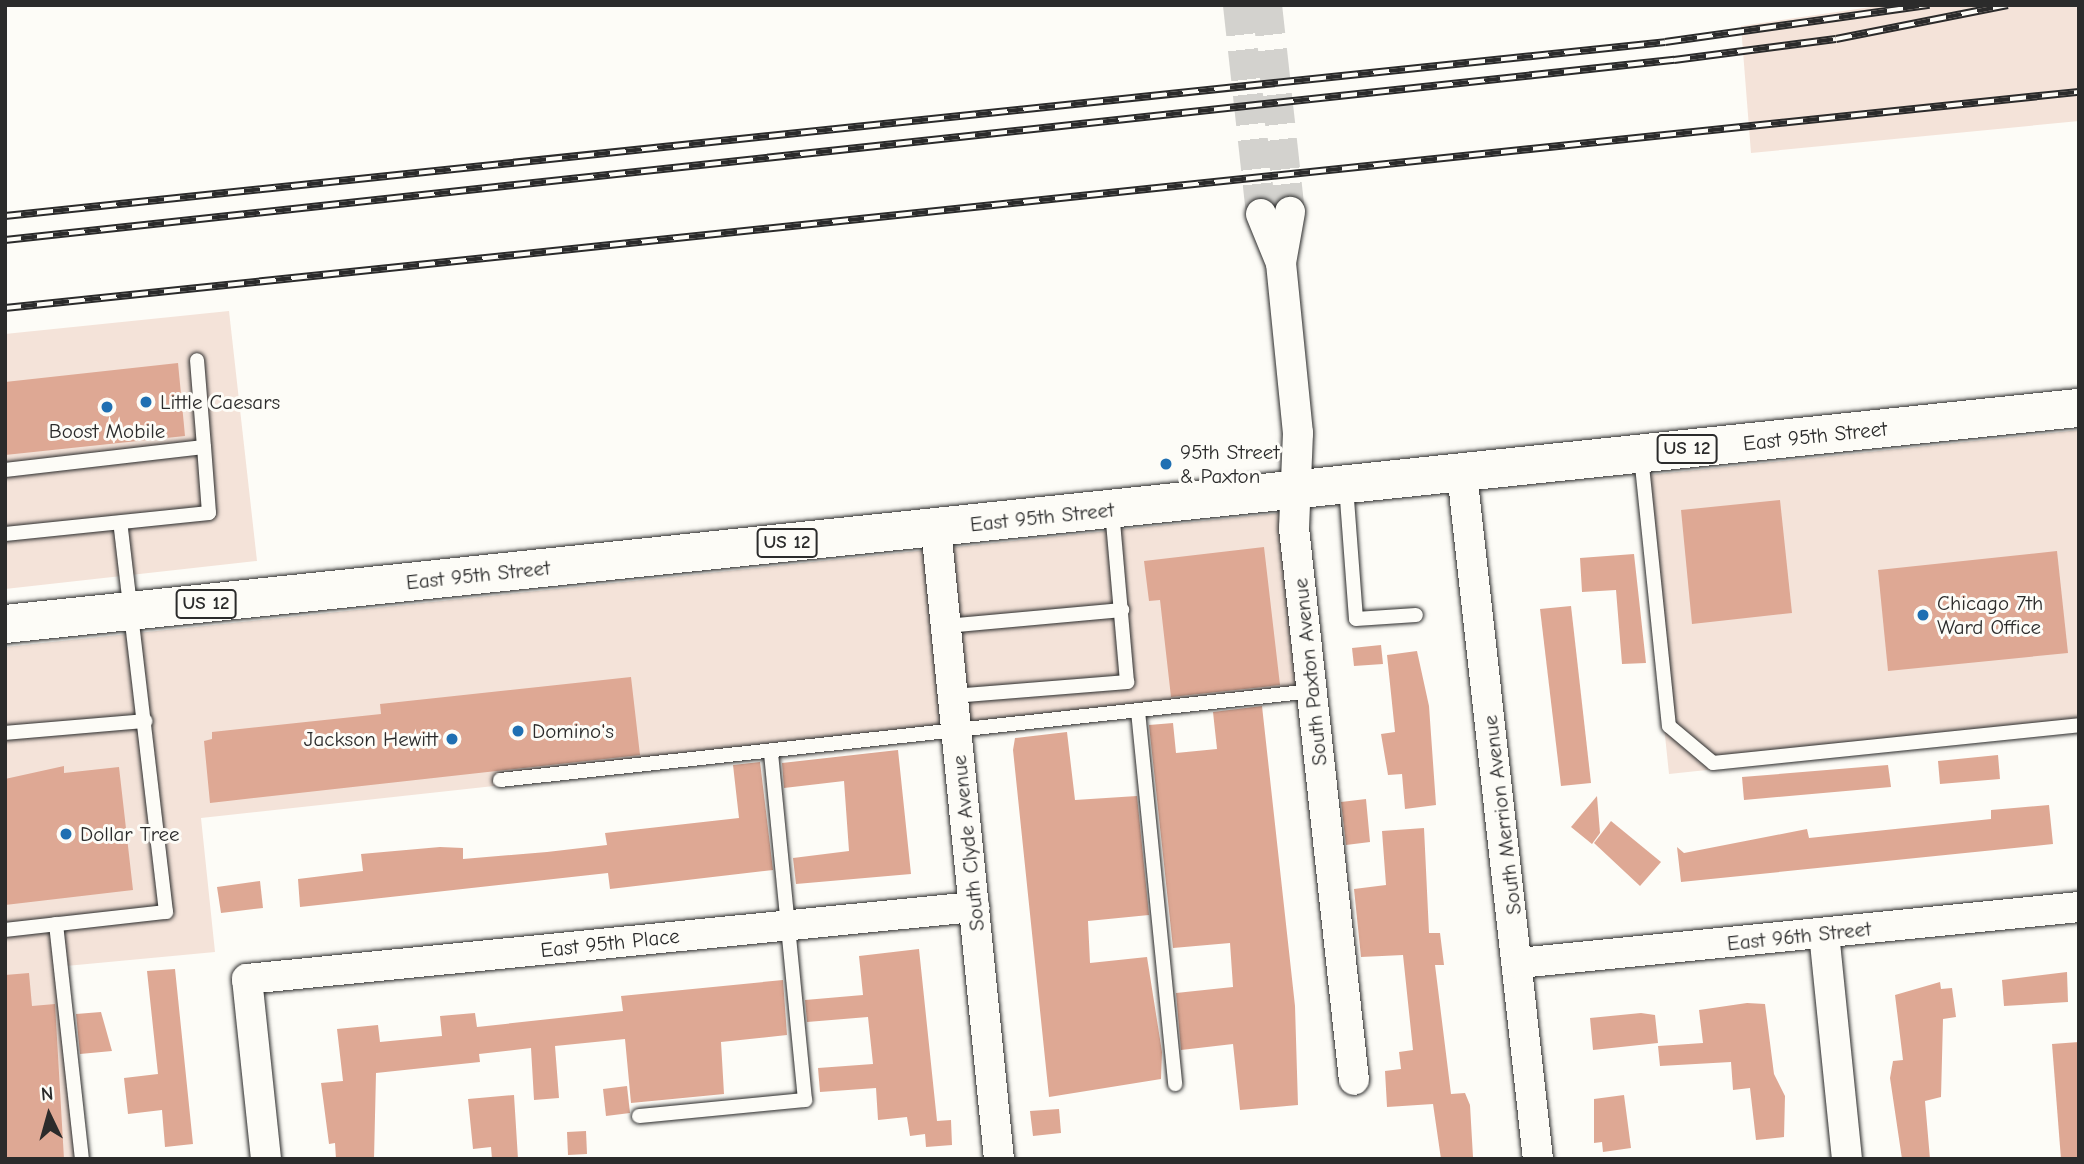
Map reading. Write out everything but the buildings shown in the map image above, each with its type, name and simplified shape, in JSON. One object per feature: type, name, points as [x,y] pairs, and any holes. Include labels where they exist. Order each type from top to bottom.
[{"type":"main road","name":"East 95th Street","points":[[5,624],[2079,408]]},
{"type":"street","name":"South Paxton Avenue","points":[[1276,213],[1298,433],[1296,490],[1312,691],[1354,1080]]},
{"type":"street","name":"South Merrion Avenue","points":[[1462,473],[1519,962],[1538,1159]]},
{"type":"street","name":"South Clyde Avenue","points":[[936,528],[999,1159]]},
{"type":"street","name":"East 95th Place","points":[[266,1159],[247,979],[974,907]]},
{"type":"street","name":"East 96th Street","points":[[1519,962],[2079,907]]},
{"type":"street","points":[[1824,933],[1847,1159]]},
{"type":"lane","points":[[5,534],[209,513],[197,360]]},
{"type":"lane","points":[[5,470],[204,447]]},
{"type":"lane","points":[[1641,454],[1669,726],[1713,763],[2079,725]]},
{"type":"lane","points":[[1346,485],[1356,619],[1416,615]]},
{"type":"lane","points":[[953,696],[1127,682],[1112,509]]},
{"type":"lane","points":[[5,930],[166,912],[120,523]]},
{"type":"lane","points":[[946,626],[1122,610]]},
{"type":"lane","points":[[500,780],[1312,691]]},
{"type":"lane","points":[[1138,711],[1175,1084]]},
{"type":"lane","points":[[5,733],[145,721]]},
{"type":"lane","points":[[639,1116],[805,1100],[771,751]]},
{"type":"lane","points":[[56,925],[82,1159]]},
{"type":"shaded area","points":[[1885,5],[2079,5],[2079,121],[1751,153],[1741,26]]},
{"type":"shaded area","points":[[229,311],[257,561],[5,589],[5,334]]},
{"type":"shaded area","points":[[2079,430],[2079,731],[1669,774],[1638,476]]},
{"type":"shaded area","points":[[1288,512],[1308,697],[201,818],[215,952],[66,966],[87,1159],[5,1159],[5,647]]},
{"type":"tunnel","points":[[1238,5],[1261,214]]},
{"type":"tunnel","points":[[1267,5],[1290,212]]},
{"type":"railway","points":[[5,216],[1665,42],[1929,5]]},
{"type":"railway","points":[[5,240],[1674,60],[1836,39],[2008,5]]},
{"type":"railway","points":[[5,308],[2079,92]]},
{"type":"place","name":"Little Caesars","points":[[146,402]]},
{"type":"place","name":"Boost Mobile","points":[[107,407]]},
{"type":"place","name":"95th Street & Paxton","points":[[1166,464]]},
{"type":"place","name":"Chicago 7th Ward Office","points":[[1923,615]]},
{"type":"place","name":"Domino's","points":[[518,731]]},
{"type":"place","name":"Jackson Hewitt","points":[[452,739]]},
{"type":"place","name":"Dollar Tree","points":[[66,834]]}]
